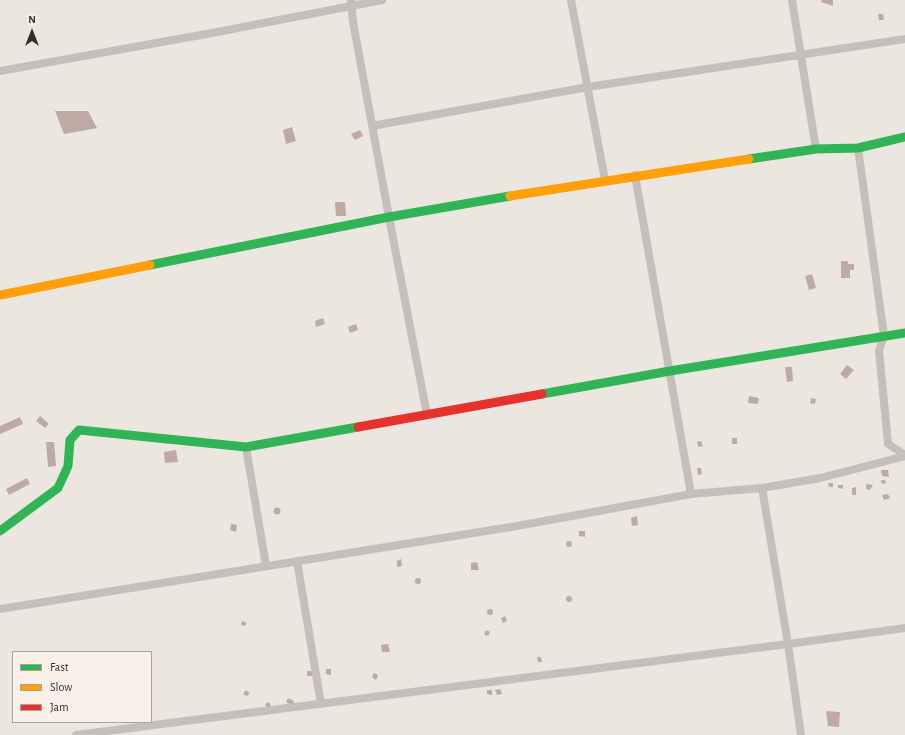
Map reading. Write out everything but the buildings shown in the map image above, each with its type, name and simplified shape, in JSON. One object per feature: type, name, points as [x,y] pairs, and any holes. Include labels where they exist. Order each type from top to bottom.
[{"type":"street","points":[[0,71],[212,33],[351,2],[382,0]]},
{"type":"street","points":[[571,0],[605,180]]},
{"type":"street","points":[[792,0],[816,149]]},
{"type":"street","points":[[351,2],[353,22],[372,126],[427,415]]},
{"type":"street","points":[[372,126],[588,87],[905,39]]},
{"type":"street","points":[[0,295],[389,217],[635,175],[816,149],[858,148],[904,138]]},
{"type":"street","points":[[858,148],[884,336],[879,350],[888,444],[905,456]]},
{"type":"street","points":[[635,175],[691,494]]},
{"type":"street","points":[[0,530],[58,488],[68,466],[70,440],[79,430],[246,447],[670,371],[905,333]]},
{"type":"street","points":[[246,447],[266,566]]},
{"type":"street","points":[[0,609],[517,526],[691,494],[762,488],[820,478],[905,456]]},
{"type":"street","points":[[762,488],[788,644],[800,735]]},
{"type":"street","points":[[297,561],[321,704]]},
{"type":"street","points":[[76,735],[905,628]]},
{"type":"traffic: fast","points":[[749,159],[816,149],[858,148],[905,137]]},
{"type":"traffic: fast","points":[[150,265],[389,217],[510,196]]},
{"type":"traffic: fast","points":[[542,394],[670,371],[905,333]]},
{"type":"traffic: fast","points":[[0,531],[58,488],[68,466],[70,440],[79,430],[246,447],[358,427]]},
{"type":"traffic: slow","points":[[510,196],[749,159]]},
{"type":"traffic: slow","points":[[0,295],[150,265]]},
{"type":"traffic: jam","points":[[358,427],[542,394]]}]
